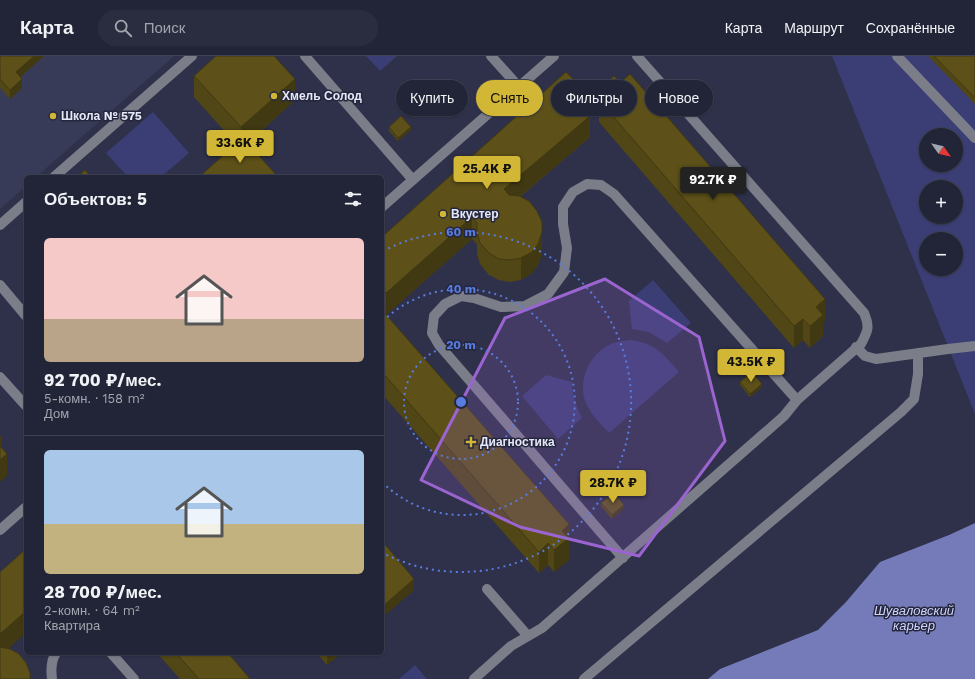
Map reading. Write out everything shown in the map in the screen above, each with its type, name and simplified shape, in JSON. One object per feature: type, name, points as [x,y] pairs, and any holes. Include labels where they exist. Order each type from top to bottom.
[{"type":"lane","points":[[56,175],[192,56]]},
{"type":"lane","points":[[305,56],[413,180]]},
{"type":"lane","points":[[491,56],[513,80]]},
{"type":"lane","points":[[527,80],[554,56]]},
{"type":"lane","points":[[474,679],[511,646],[542,628],[784,416],[797,400],[861,344],[866,333],[868,322],[864,313],[637,56]]},
{"type":"lane","points":[[897,56],[975,138]]},
{"type":"lane","points":[[384,205],[486,116]]},
{"type":"lane","points":[[623,558],[439,345],[432,333],[434,316],[445,304],[461,296],[474,298],[501,307],[525,306],[548,294],[564,272],[567,248],[563,224],[563,207],[573,192],[587,184],[601,185],[614,194],[797,400]]},
{"type":"lane","points":[[0,225],[24,204]]},
{"type":"lane","points":[[0,285],[24,314]]},
{"type":"lane","points":[[856,347],[865,356],[876,359],[975,346]]},
{"type":"lane","points":[[584,679],[901,412],[914,399],[918,374],[918,353]]},
{"type":"lane","points":[[0,376],[24,404]]},
{"type":"lane","points":[[0,530],[24,509]]},
{"type":"lane","points":[[487,589],[528,636]]},
{"type":"lane","points":[[52,679],[51,672],[55,655]]},
{"type":"lane","points":[[113,655],[134,679]]},
{"type":"highlighted area","points":[[605,279],[699,337],[725,441],[639,556],[520,527],[421,480],[505,318]]},
{"type":"shaded area","name":"Школа № 575","points":[[0,56],[174,56],[38,175],[24,175],[24,188],[0,209]]},
{"type":"shaded area","points":[[366,56],[397,56],[380,71]]},
{"type":"shaded area","points":[[832,56],[975,56],[975,414],[920,276],[963,276],[963,232],[919,232],[919,274]]},
{"type":"shaded area","points":[[153,112],[189,153],[163,175],[126,175],[106,153]]},
{"type":"shaded area","points":[[653,280],[691,323],[667,343],[649,332],[632,329],[629,301]]},
{"type":"shaded area","points":[[630,340],[647,344],[658,350],[679,372],[609,433],[593,415],[586,403],[583,386],[584,378],[591,362],[602,350],[614,343]]},
{"type":"shaded area","points":[[546,375],[572,382],[575,400],[582,418],[558,439],[522,396]]},
{"type":"shaded area","points":[[415,665],[427,679],[399,679]]},
{"type":"water","name":"Шуваловский карьер","points":[[975,523],[975,679],[708,679],[720,669],[818,630],[846,602],[880,562],[949,535]]},
{"type":"building","points":[[0,56],[34,56],[16,72],[22,79],[10,90],[0,79]]},
{"type":"building","points":[[216,56],[274,56],[295,79],[241,127],[194,76]]},
{"type":"building","points":[[934,56],[975,56],[975,98]]},
{"type":"building","points":[[566,72],[574,80],[557,80]]},
{"type":"building","points":[[630,74],[635,80],[623,80]]},
{"type":"building","points":[[614,76],[617,80],[609,80]]},
{"type":"building","points":[[637,82],[645,91],[645,116],[666,116],[825,299],[816,307],[823,315],[810,326],[803,319],[794,326],[613,116],[637,116]]},
{"type":"building","points":[[551,85],[551,116],[590,116],[504,189],[509,195],[519,196],[529,201],[537,211],[542,222],[542,232],[538,244],[532,252],[521,258],[510,260],[499,259],[489,253],[480,243],[477,232],[477,223],[472,217],[386,293],[384,291],[384,235],[517,116],[543,116],[543,93]]},
{"type":"building","points":[[401,116],[411,127],[398,138],[389,127]]},
{"type":"building","points":[[243,138],[276,175],[201,175]]},
{"type":"building","points":[[85,170],[89,175],[79,175]]},
{"type":"building","points":[[384,312],[569,524],[562,531],[569,538],[554,550],[548,543],[539,552],[384,374]]},
{"type":"building","points":[[752,372],[762,384],[750,394],[740,382]]},
{"type":"building","points":[[0,446],[7,454],[0,460]]},
{"type":"building","points":[[614,493],[624,505],[612,515],[601,503]]},
{"type":"building","points":[[384,543],[414,579],[384,605]]},
{"type":"building","points":[[24,551],[24,613],[0,634],[0,572]]},
{"type":"building","points":[[0,647],[10,649],[19,654],[26,663],[30,673],[30,679],[0,679]]},
{"type":"building","points":[[178,655],[230,655],[250,679],[199,679]]},
{"type":"place","name":"Хмель Солод","points":[[274,96]]},
{"type":"place","name":"Школа № 575","points":[[53,116]]},
{"type":"place","name":"Вкустер","points":[[443,214]]},
{"type":"place","name":"Диагностика","points":[[471,442]]}]
